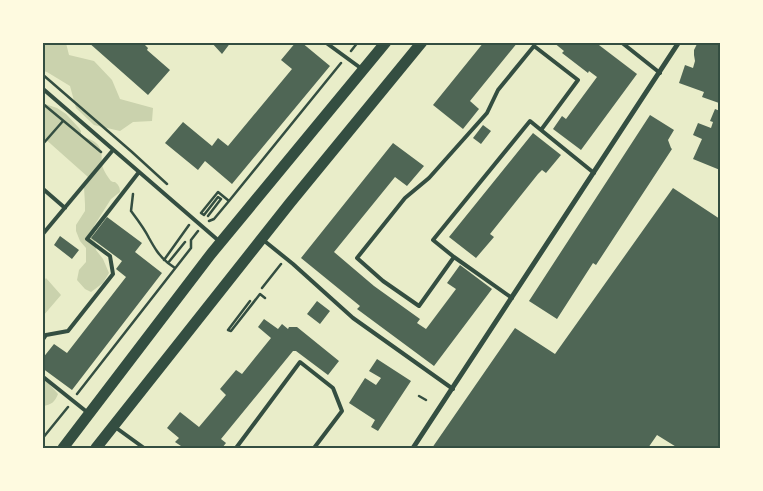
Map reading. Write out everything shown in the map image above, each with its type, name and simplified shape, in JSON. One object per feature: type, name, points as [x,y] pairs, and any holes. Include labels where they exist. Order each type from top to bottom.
[{"type":"main road","points":[[63,448],[221,243],[386,42]]},
{"type":"main road","points":[[96,448],[422,42]]},
{"type":"street","points":[[413,448],[679,42]]},
{"type":"lane","points":[[325,42],[363,70]]},
{"type":"lane","points":[[621,42],[660,73]]},
{"type":"lane","points":[[454,257],[419,306],[356,258],[405,198],[430,178],[487,112],[498,90],[534,46],[578,80],[541,130]]},
{"type":"lane","points":[[42,88],[221,243]]},
{"type":"lane","points":[[512,298],[433,240],[530,121],[594,173]]},
{"type":"lane","points":[[42,234],[113,150]]},
{"type":"lane","points":[[42,341],[46,335],[68,331],[113,274],[110,256],[87,239],[139,172]]},
{"type":"lane","points":[[42,188],[64,208]]},
{"type":"lane","points":[[262,239],[294,264],[353,318],[453,389]]},
{"type":"lane","points":[[236,448],[300,362],[333,388],[342,411],[314,448]]},
{"type":"lane","points":[[42,376],[90,414]]},
{"type":"lane","points":[[113,426],[144,448]]},
{"type":"path","points":[[200,216],[206,222],[214,219],[358,42]]},
{"type":"path","points":[[42,74],[167,184]]},
{"type":"path","points":[[42,103],[107,157]]},
{"type":"path","points":[[42,145],[63,121]]},
{"type":"path","points":[[131,183],[134,188],[131,211],[149,237],[151,244],[164,260],[175,268]]},
{"type":"path","points":[[208,216],[221,199],[218,197],[204,215],[202,213],[218,192],[230,201]]},
{"type":"path","points":[[164,260],[188,225]]},
{"type":"path","points":[[42,439],[191,248],[191,240],[202,227]]},
{"type":"path","points":[[168,263],[185,242]]},
{"type":"path","points":[[262,288],[283,262]]},
{"type":"path","points":[[250,301],[228,330],[230,331],[260,294],[265,298]]},
{"type":"path","points":[[419,396],[426,400]]},
{"type":"green space","points":[[42,43],[66,43],[69,55],[94,61],[112,80],[120,99],[153,108],[152,121],[133,122],[120,131],[94,125],[76,108],[70,86],[43,71]]},
{"type":"green space","points":[[42,103],[57,108],[66,114],[79,128],[81,136],[92,140],[98,145],[101,150],[102,165],[110,180],[115,182],[119,188],[120,192],[111,199],[94,226],[96,250],[103,259],[109,273],[103,283],[91,292],[85,289],[77,280],[79,270],[86,262],[86,248],[80,241],[76,225],[85,211],[84,187],[88,177],[43,137]]},
{"type":"green space","points":[[46,278],[61,295],[43,316],[43,282]]},
{"type":"green space","points":[[43,377],[58,394],[52,403],[43,406]]},
{"type":"building","points":[[88,42],[142,42],[148,48],[147,50],[170,70],[148,95]]},
{"type":"building","points":[[211,42],[231,42],[222,54]]},
{"type":"building","points":[[296,42],[301,42],[330,66],[232,184],[205,161],[198,170],[165,143],[183,122],[212,146],[218,138],[228,146],[292,69],[281,60]]},
{"type":"building","points":[[484,42],[518,42],[470,101],[479,109],[463,129],[433,105]]},
{"type":"building","points":[[553,42],[595,42],[637,74],[581,150],[553,129],[562,116],[566,119],[597,77],[589,71],[588,73],[562,53],[564,51]]},
{"type":"building","points":[[698,42],[720,42],[719,103],[702,97],[704,92],[679,83],[685,65],[693,68],[695,61],[694,50]]},
{"type":"building","points":[[715,109],[720,111],[720,170],[693,159],[702,139],[693,135],[698,123],[711,128],[713,122],[710,121]]},
{"type":"building","points":[[650,115],[674,130],[668,140],[672,149],[596,265],[593,263],[557,319],[529,301]]},
{"type":"building","points":[[483,125],[491,131],[481,144],[473,138]]},
{"type":"building","points":[[533,133],[561,155],[546,173],[542,170],[538,174],[490,234],[494,237],[476,258],[449,237]]},
{"type":"building","points":[[393,143],[424,166],[407,186],[395,177],[334,252],[374,286],[420,319],[417,323],[426,329],[456,289],[447,283],[460,265],[492,289],[434,366],[357,309],[360,306],[301,258]]},
{"type":"building","points":[[673,188],[720,219],[720,448],[678,448],[657,435],[648,448],[432,448],[515,328],[555,354]]},
{"type":"building","points":[[107,217],[142,243],[135,252],[162,273],[72,390],[42,368],[42,359],[54,344],[67,353],[126,277],[116,269],[122,261],[91,238]]},
{"type":"building","points":[[60,236],[79,250],[72,259],[54,245]]},
{"type":"building","points":[[317,301],[330,311],[320,324],[307,314]]},
{"type":"building","points":[[264,319],[278,329],[282,324],[288,329],[289,327],[297,327],[339,361],[328,375],[296,351],[293,351],[221,439],[226,443],[222,448],[184,448],[175,442],[179,438],[167,428],[180,412],[199,427],[226,395],[220,389],[236,370],[242,374],[271,338],[258,327]]},
{"type":"building","points":[[377,359],[411,381],[378,431],[371,427],[375,420],[349,403],[365,378],[376,385],[381,378],[369,371]]}]
